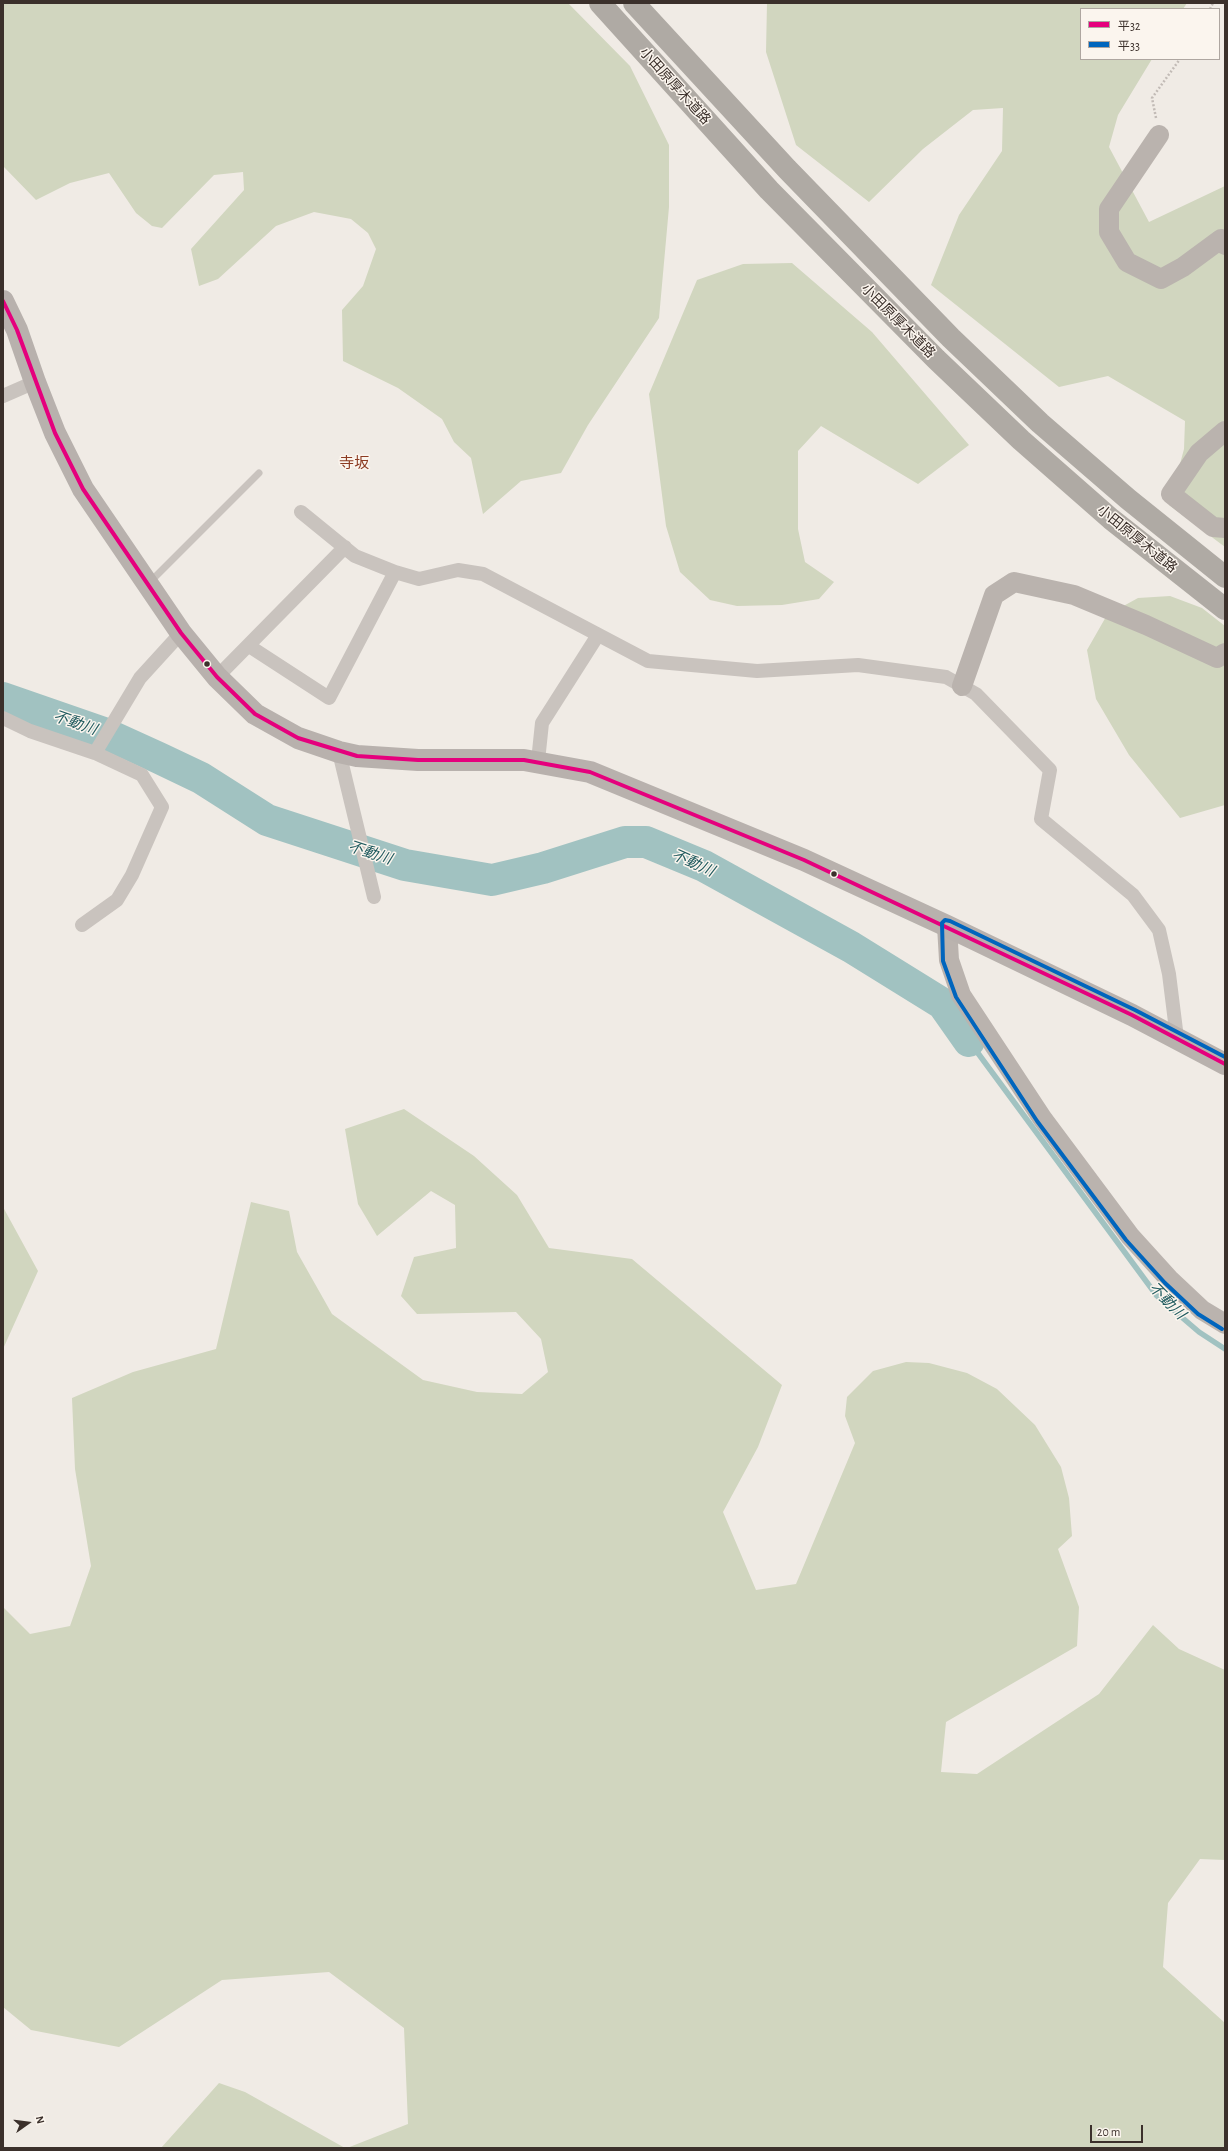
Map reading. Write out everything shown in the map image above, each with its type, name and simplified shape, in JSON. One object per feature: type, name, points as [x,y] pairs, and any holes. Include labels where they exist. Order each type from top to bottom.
[{"type":"highway","name":"小田原厚木道路","points":[[600,3],[769,190],[936,359],[1022,440],[1111,519],[1225,609]]},
{"type":"highway","name":"小田原厚木道路","points":[[634,3],[787,169],[951,338],[1040,423],[1128,499],[1225,577]]},
{"type":"main road","points":[[3,301],[17,330],[55,433],[83,490],[181,634],[217,677],[255,714],[298,738],[339,752],[385,759],[538,761],[590,772],[804,860],[947,926],[1177,1038],[1225,1064]]},
{"type":"street","points":[[1159,135],[1109,209],[1109,232],[1127,262],[1161,279],[1183,268],[1221,239],[1225,244]]},
{"type":"street","points":[[3,396],[35,382]]},
{"type":"street","points":[[1225,431],[1199,454],[1171,494],[1213,527],[1225,528]]},
{"type":"street","points":[[301,512],[355,556],[395,572],[419,579],[458,570],[483,574],[648,661],[757,671],[858,665],[946,677],[976,694],[1050,770],[1041,819],[1133,895],[1159,930],[1169,974],[1177,1038]]},
{"type":"street","points":[[217,677],[345,548]]},
{"type":"street","points":[[249,646],[329,698],[395,572]]},
{"type":"street","points":[[962,686],[994,595],[1014,582],[1074,595],[1146,625],[1217,658],[1225,653]]},
{"type":"street","points":[[95,753],[140,678],[181,634]]},
{"type":"street","points":[[538,761],[542,723],[598,635]]},
{"type":"street","points":[[3,718],[30,731],[95,753],[142,775],[162,807],[132,875],[117,900],[82,925]]},
{"type":"street","points":[[339,752],[374,897]]},
{"type":"street","points":[[947,926],[949,960],[961,995],[1042,1118],[1130,1236],[1169,1279],[1202,1310],[1225,1324]]},
{"type":"lane","points":[[147,584],[259,473]]},
{"type":"path","points":[[1159,135],[1152,98],[1179,60]]},
{"type":"green space","points":[[3,3],[568,3],[630,66],[669,145],[669,207],[659,318],[588,425],[561,473],[521,481],[483,514],[471,458],[454,442],[442,419],[398,388],[343,361],[342,310],[363,286],[376,249],[368,233],[351,219],[314,212],[276,226],[218,279],[199,286],[191,249],[244,190],[243,172],[214,175],[162,228],[152,226],[136,213],[109,173],[70,183],[36,200],[3,166]]},
{"type":"green space","points":[[767,3],[1187,3],[1184,8],[1080,8],[1080,60],[1151,60],[1118,115],[1109,147],[1149,222],[1225,186],[1225,547],[1169,505],[1184,449],[1185,421],[1108,376],[1059,387],[931,285],[959,215],[1002,151],[1003,108],[973,110],[923,149],[869,202],[796,145],[766,52]]},
{"type":"green space","points":[[792,263],[872,332],[969,445],[918,484],[821,426],[798,451],[798,529],[805,562],[834,582],[819,599],[782,605],[737,606],[710,600],[680,572],[666,526],[649,394],[697,280],[743,264]]},
{"type":"green space","points":[[1170,596],[1202,608],[1225,626],[1225,805],[1180,818],[1129,755],[1096,699],[1087,650],[1107,615],[1138,598]]},
{"type":"green space","points":[[404,1109],[474,1156],[517,1195],[549,1248],[632,1259],[782,1385],[758,1447],[723,1512],[756,1590],[796,1584],[855,1443],[845,1416],[847,1397],[873,1371],[906,1362],[929,1363],[967,1373],[997,1389],[1035,1425],[1061,1467],[1069,1498],[1072,1536],[1058,1549],[1079,1607],[1077,1646],[946,1722],[941,1772],[977,1774],[1099,1694],[1153,1625],[1179,1649],[1225,1670],[1225,1860],[1200,1859],[1168,1903],[1163,1967],[1225,2023],[1225,2148],[347,2148],[408,2124],[404,2028],[329,1972],[222,1980],[119,2047],[31,2030],[3,2007],[3,1607],[30,1634],[70,1626],[91,1566],[75,1469],[72,1398],[133,1372],[216,1349],[251,1202],[289,1211],[297,1252],[332,1314],[423,1380],[477,1392],[522,1394],[548,1372],[541,1339],[516,1312],[417,1314],[401,1296],[414,1257],[456,1248],[455,1205],[431,1191],[377,1236],[358,1204],[345,1129]]},
{"type":"green space","points":[[3,1207],[38,1271],[3,1349]]},
{"type":"green space","points":[[219,2083],[245,2092],[345,2148],[161,2148]]},
{"type":"waterway","name":"不動川","points":[[3,698],[104,733],[159,758],[201,778],[267,820],[405,865],[492,880],[543,868],[625,842],[646,842],[704,866],[851,947],[943,1004],[969,1041]]},
{"type":"waterway","name":"不動川","points":[[969,1041],[1157,1296],[1199,1332],[1225,1349]]},
{"type":"transit line","name":"平32","points":[[3,301],[17,330],[55,433],[83,489],[181,633],[217,677],[255,714],[298,738],[357,756],[418,760],[524,760],[590,772],[804,860],[1132,1015],[1225,1064]]},
{"type":"transit line","name":"平33","points":[[1222,1329],[1198,1314],[1165,1283],[1126,1240],[1037,1121],[956,997],[943,961],[942,923],[945,920],[950,921],[1135,1010],[1225,1057]]},
{"type":"district","name":"寺坂","points":[[354,463]]}]
